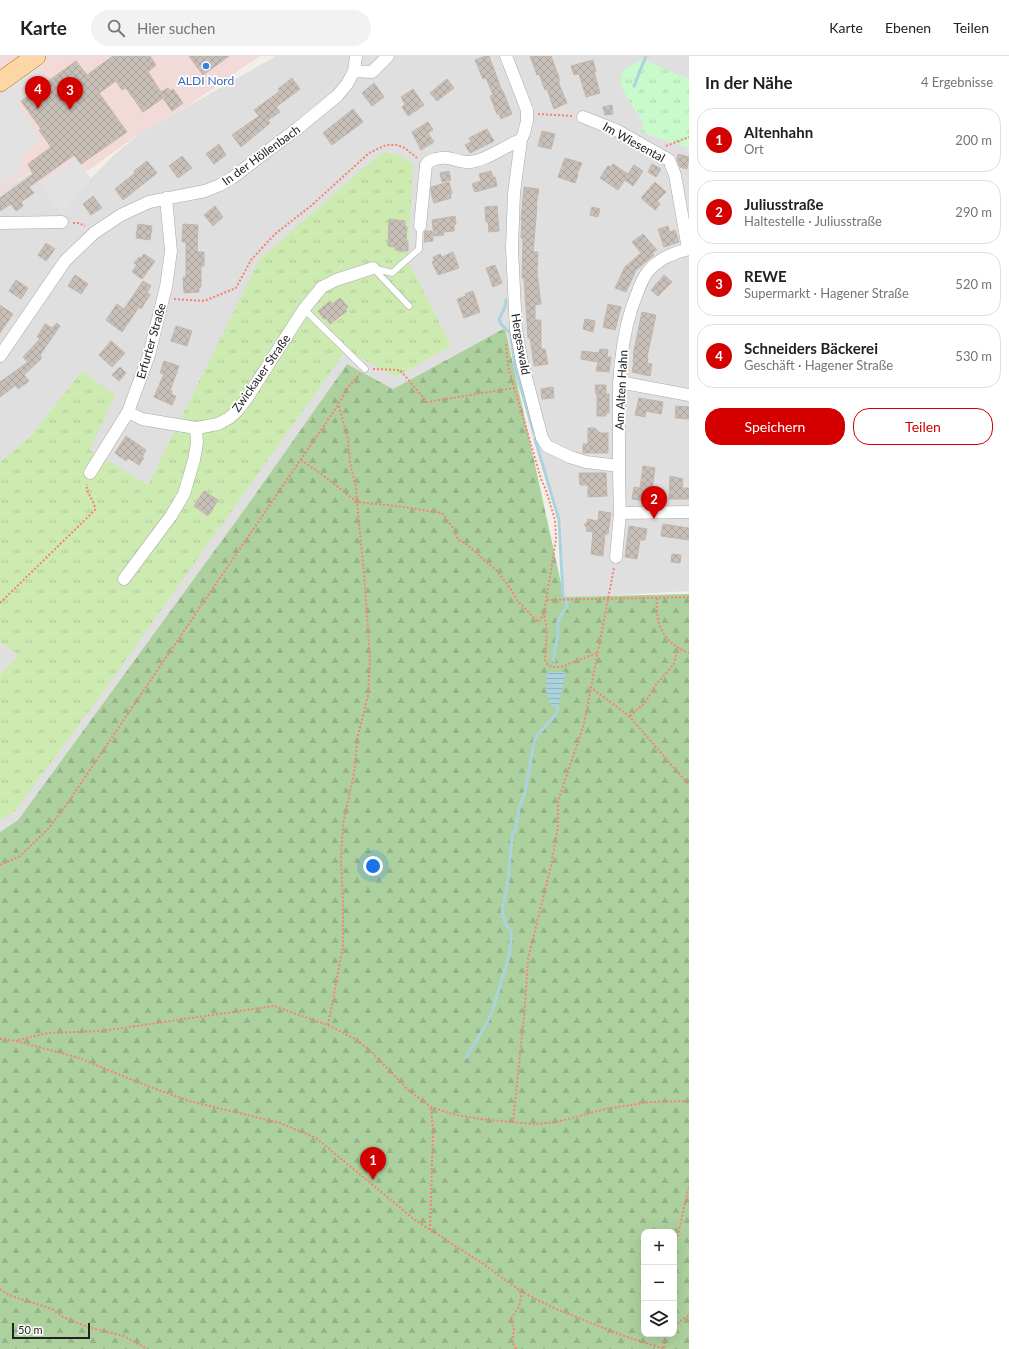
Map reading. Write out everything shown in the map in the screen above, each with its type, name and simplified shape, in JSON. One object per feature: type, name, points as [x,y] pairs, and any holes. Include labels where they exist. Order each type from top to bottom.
[{"type":"main road","points":[[0,82],[36,56]]},
{"type":"street","points":[[356,56],[354,71],[372,72],[388,56]]},
{"type":"street","name":"Hergeswald","points":[[506,56],[527,110],[524,133],[521,140],[514,193],[512,248],[516,330],[522,362],[542,438],[547,446],[570,457],[586,462],[619,466]]},
{"type":"street","name":"In der Höllenbach","points":[[0,356],[65,261],[94,233],[121,216],[149,202],[205,191],[232,178],[298,128],[337,96],[348,84],[354,71]]},
{"type":"street","name":"Im Wiesental","points":[[583,117],[616,130],[669,160],[675,175],[689,249]]},
{"type":"street","points":[[420,226],[426,165],[428,161],[443,156],[466,162],[480,160],[521,140]]},
{"type":"street","name":"Erfurter Straße","points":[[90,473],[128,412],[149,355],[166,287],[171,251],[166,198]]},
{"type":"street","points":[[0,223],[62,222]]},
{"type":"street","name":"Am Alten Hahn","points":[[616,557],[620,513],[620,354],[633,303],[643,279],[649,270],[658,262],[671,254],[689,249]]},
{"type":"street","name":"Zwickauer Straße","points":[[128,412],[142,419],[196,428],[218,424],[229,418],[237,411],[304,309],[322,287],[336,280],[373,268]]},
{"type":"street","points":[[619,382],[689,395]]},
{"type":"street","points":[[124,579],[172,516],[184,494],[194,460],[196,428]]},
{"type":"street","points":[[620,513],[689,512]]},
{"type":"lane","points":[[373,268],[392,273],[419,249],[420,226]]},
{"type":"lane","points":[[373,268],[409,306]]},
{"type":"lane","points":[[304,309],[365,369]]},
{"type":"path","points":[[527,116],[543,113],[583,117]]},
{"type":"path","points":[[652,150],[689,137]]},
{"type":"path","points":[[163,299],[204,301],[236,288],[251,260],[275,234],[312,205],[369,153],[386,145],[397,145],[405,148],[426,165]]},
{"type":"path","points":[[0,865],[20,856],[48,828],[67,804],[301,460],[338,405],[348,387],[365,369],[400,370],[427,402],[514,388]]},
{"type":"path","points":[[328,1025],[343,947],[341,860],[343,824],[354,773],[358,735],[368,696],[370,657],[356,487],[350,463],[348,440],[338,405]]},
{"type":"path","points":[[527,434],[555,520],[556,539],[544,614],[547,631],[545,660],[548,665],[561,667],[597,653]]},
{"type":"path","points":[[301,460],[357,502],[442,513],[454,529],[458,540],[465,544],[498,572],[516,599],[538,622],[544,614]]},
{"type":"path","points":[[0,603],[95,510],[95,504],[86,489],[90,473]]},
{"type":"path","points":[[513,1123],[525,1006],[528,959],[551,866],[558,826],[558,801],[584,724],[616,557]]},
{"type":"path","points":[[547,600],[607,600],[689,597]]},
{"type":"path","points":[[657,598],[656,610],[662,632],[679,649],[689,653]]},
{"type":"path","points":[[629,716],[645,702],[655,686],[674,664],[679,649]]},
{"type":"path","points":[[590,687],[629,716],[689,785]]},
{"type":"path","points":[[16,1040],[48,1032],[102,1031],[274,1006],[328,1025],[354,1039],[372,1052],[409,1091],[431,1107],[452,1114],[480,1120],[534,1124],[556,1122],[606,1109],[650,1102],[689,1101]]},
{"type":"path","points":[[0,1039],[16,1040],[76,1057],[140,1083],[189,1100],[280,1123],[316,1138],[415,1220],[482,1263],[522,1292],[556,1309],[624,1336],[665,1349],[666,1337]]},
{"type":"path","points":[[430,1230],[433,1132],[431,1107]]},
{"type":"path","points":[[677,1239],[689,1186]]},
{"type":"path","points":[[0,1289],[9,1295],[52,1309],[63,1317],[87,1327],[124,1336],[147,1349]]},
{"type":"path","points":[[516,1349],[512,1342],[514,1330],[511,1319],[519,1307],[522,1292]]},
{"type":"path","points":[[677,1324],[689,1315]]},
{"type":"shaded area","points":[[0,56],[260,56],[189,105],[139,134],[86,172],[76,158],[40,184],[31,171],[0,192]]},
{"type":"shaded area","points":[[276,56],[689,56],[689,591],[564,598],[561,521],[534,442],[505,328],[393,389],[347,364],[247,506],[18,820],[0,832],[0,192],[32,171],[62,214],[92,177],[114,155],[139,134]]},
{"type":"shaded area","points":[[37,67],[47,81],[17,104],[42,140],[20,156],[22,160],[21,171],[0,187],[0,95]]},
{"type":"shaded area","points":[[76,158],[91,179],[62,214],[40,184]]},
{"type":"green space","points":[[642,60],[689,78],[689,148],[641,132],[643,121],[627,98],[621,78],[626,68]]},
{"type":"green space","points":[[385,152],[402,157],[413,164],[408,261],[451,346],[396,377],[346,350],[98,699],[14,812],[0,820],[0,675],[19,655],[0,642],[0,462],[30,437],[82,371],[115,395],[90,450],[148,485],[259,260],[373,160]]},
{"type":"green space","points":[[505,328],[564,597],[689,594],[689,1349],[0,1349],[0,832],[18,820],[247,506],[347,364],[393,389]]},
{"type":"water","points":[[547,672],[566,672],[558,707],[552,706],[548,698],[546,685]]},
{"type":"building","points":[[113,56],[150,56],[156,65],[148,72],[161,92],[168,88],[170,91],[173,89],[183,103],[172,111],[163,98],[143,112],[126,88],[122,90],[116,81],[99,93],[127,132],[81,164],[74,155],[29,187],[34,193],[21,202],[23,206],[16,211],[11,204],[0,211],[0,198],[33,174],[28,164],[51,147],[39,130],[41,129],[21,101],[76,61],[87,75]]},
{"type":"building","name":"ALDI Nord","points":[[189,56],[229,56],[203,75]]},
{"type":"building","points":[[489,56],[512,114],[501,119],[499,114],[497,114],[490,96],[493,95],[486,78],[483,79],[475,60]]},
{"type":"building","points":[[530,56],[551,56],[559,77],[559,84],[567,103],[554,109],[547,89],[545,90],[539,74],[537,75]]},
{"type":"building","points":[[593,60],[596,72],[594,72],[600,93],[586,97],[579,74],[574,75],[571,66]]},
{"type":"building","points":[[292,78],[300,89],[276,107],[280,112],[268,120],[270,123],[241,147],[232,135],[259,116],[254,110],[280,91],[278,89]]},
{"type":"building","points":[[447,79],[454,88],[437,101],[430,93]]},
{"type":"building","points":[[374,83],[384,97],[372,106],[362,93]]},
{"type":"building","points":[[413,89],[424,105],[408,116],[402,107],[405,104],[401,97]]},
{"type":"building","points":[[612,105],[613,114],[605,115],[603,107]]},
{"type":"building","points":[[353,109],[363,122],[332,145],[323,133]]},
{"type":"building","points":[[428,122],[433,130],[428,133],[434,142],[421,150],[412,132]]},
{"type":"building","points":[[487,129],[494,141],[470,153],[465,145],[471,142],[469,138]]},
{"type":"building","points":[[542,131],[555,134],[551,149],[538,146]]},
{"type":"building","points":[[219,144],[226,155],[214,164],[206,154]]},
{"type":"building","points":[[678,154],[689,157],[687,169],[680,167],[677,159]]},
{"type":"building","points":[[182,156],[192,168],[178,178],[169,166]]},
{"type":"building","points":[[565,158],[582,163],[575,183],[558,177]]},
{"type":"building","points":[[147,161],[157,173],[123,200],[115,189]]},
{"type":"building","points":[[613,164],[628,174],[634,165],[643,171],[633,186],[625,180],[618,190],[600,178],[608,166],[611,167]]},
{"type":"building","points":[[652,164],[661,169],[656,177],[648,172]]},
{"type":"building","points":[[449,171],[451,180],[442,182],[440,173]]},
{"type":"building","points":[[491,171],[493,177],[495,177],[497,186],[475,192],[472,184],[481,181],[479,174]]},
{"type":"building","points":[[449,182],[452,194],[450,194],[451,198],[434,203],[431,187]]},
{"type":"building","points":[[655,182],[666,192],[657,201],[660,204],[655,210],[641,198]]},
{"type":"building","points":[[524,187],[539,189],[536,205],[533,252],[538,252],[537,273],[541,304],[535,305],[535,320],[541,320],[541,349],[545,349],[548,364],[534,366],[530,338],[528,338],[524,278],[522,278],[523,238],[521,238],[521,220]]},
{"type":"building","points":[[93,196],[102,208],[91,215],[83,204]]},
{"type":"building","points":[[215,206],[223,217],[213,226],[204,215]]},
{"type":"building","points":[[497,206],[499,231],[489,232],[488,222],[486,222],[485,207]]},
{"type":"building","points":[[592,207],[600,209],[598,217],[590,215]]},
{"type":"building","points":[[455,216],[456,224],[454,225],[454,231],[443,232],[444,235],[434,236],[432,220]]},
{"type":"building","points":[[389,219],[405,221],[405,227],[407,227],[406,241],[408,241],[408,251],[395,250],[395,247],[388,246]]},
{"type":"building","points":[[138,224],[152,226],[150,240],[136,238]]},
{"type":"building","points":[[183,224],[198,225],[197,252],[204,252],[204,266],[201,266],[201,287],[199,287],[199,292],[184,293],[183,277],[186,277],[186,242],[182,242]]},
{"type":"building","points":[[668,226],[670,232],[675,230],[679,242],[664,247],[658,229]]},
{"type":"building","points":[[425,231],[432,231],[433,241],[424,242]]},
{"type":"building","points":[[643,234],[657,250],[652,253],[654,255],[636,270],[626,292],[615,288],[625,267],[641,253],[632,242]]},
{"type":"building","points":[[46,243],[55,249],[46,261],[38,255]]},
{"type":"building","points":[[453,252],[459,268],[438,275],[432,262],[434,261],[433,257],[440,254],[442,257]]},
{"type":"building","points":[[144,254],[155,261],[142,279],[132,272],[137,265],[134,263]]},
{"type":"building","points":[[495,265],[502,283],[493,287],[486,268]]},
{"type":"building","points":[[75,275],[88,284],[81,294],[68,286]]},
{"type":"building","points":[[664,275],[672,282],[658,296],[651,290]]},
{"type":"building","points":[[16,280],[28,288],[21,299],[9,291]]},
{"type":"building","points":[[143,281],[151,286],[147,292],[150,295],[141,309],[139,307],[122,332],[106,320],[117,304],[124,309]]},
{"type":"building","points":[[473,291],[480,312],[464,318],[457,299],[466,296],[465,294]]},
{"type":"building","points":[[340,298],[348,307],[345,309],[347,311],[330,324],[318,311],[330,301],[332,304]]},
{"type":"building","points":[[608,304],[621,307],[615,330],[603,327]]},
{"type":"building","points":[[0,305],[13,314],[0,333]]},
{"type":"building","points":[[642,312],[656,315],[647,357],[647,363],[652,364],[650,376],[632,372],[634,362],[633,355]]},
{"type":"building","points":[[585,319],[595,321],[593,332],[583,329]]},
{"type":"building","points":[[57,323],[60,326],[40,355],[42,358],[24,375],[29,381],[18,389],[16,385],[0,397],[0,382],[28,362],[23,357],[40,339],[37,337],[45,324],[52,328]]},
{"type":"building","points":[[176,326],[192,331],[187,346],[171,341]]},
{"type":"building","points":[[111,341],[125,353],[112,367],[99,355]]},
{"type":"building","points":[[600,349],[608,350],[607,357],[611,357],[609,372],[596,371],[598,362],[581,359],[582,351],[599,353]]},
{"type":"building","points":[[164,361],[179,366],[170,391],[172,391],[171,394],[176,396],[172,405],[154,397],[164,374],[160,373]]},
{"type":"building","points":[[120,367],[126,373],[119,381],[112,375]]},
{"type":"building","points":[[595,385],[606,385],[606,394],[609,394],[609,413],[606,413],[606,416],[597,416],[597,394]]},
{"type":"building","points":[[553,387],[554,398],[542,399],[541,389]]},
{"type":"building","points":[[639,398],[663,402],[661,414],[646,411],[645,417],[635,415]]},
{"type":"building","points":[[676,406],[689,407],[689,419],[675,418]]},
{"type":"building","points":[[588,428],[595,428],[600,433],[608,433],[608,453],[583,453],[583,444],[588,444]]},
{"type":"building","points":[[126,436],[146,450],[142,457],[144,458],[139,465],[128,458],[126,461],[115,453]]},
{"type":"building","points":[[643,466],[655,468],[652,490],[655,491],[653,502],[632,499],[634,487],[640,488]]},
{"type":"building","points":[[579,473],[606,473],[607,496],[588,497],[588,485],[580,485]]},
{"type":"building","points":[[670,476],[683,479],[682,488],[689,488],[689,499],[669,499]]},
{"type":"building","points":[[204,491],[218,500],[208,516],[194,506]]},
{"type":"building","points":[[599,511],[611,513],[608,534],[605,534],[603,556],[591,554],[593,532],[586,531],[587,528],[584,525],[588,519],[598,521]]},
{"type":"building","points":[[663,524],[689,528],[689,540],[661,536]]},
{"type":"building","points":[[629,526],[647,529],[645,540],[640,540],[637,559],[625,557]]},
{"type":"building","points":[[672,554],[681,555],[680,563],[671,562]]},
{"type":"waterway","points":[[634,86],[646,56]]},
{"type":"waterway","points":[[506,300],[505,307],[499,319],[501,324],[511,334],[515,368],[534,433]]},
{"type":"waterway","points":[[535,439],[559,520],[563,595],[567,604],[558,621],[554,661]]},
{"type":"waterway","points":[[466,1057],[485,1027],[493,1009],[509,956],[511,931],[505,923],[502,911],[508,881],[512,836],[516,828],[519,808],[525,792],[535,738],[556,714],[558,707]]},
{"type":"place","name":"ALDI Nord","points":[[206,66]]},
{"type":"place","name":"Schneiders Bäckerei","points":[[38,109]]},
{"type":"place","name":"REWE","points":[[70,110]]},
{"type":"place","name":"Juliusstraße","points":[[654,519]]},
{"type":"place","name":"Altenhahn","points":[[373,1180]]}]
